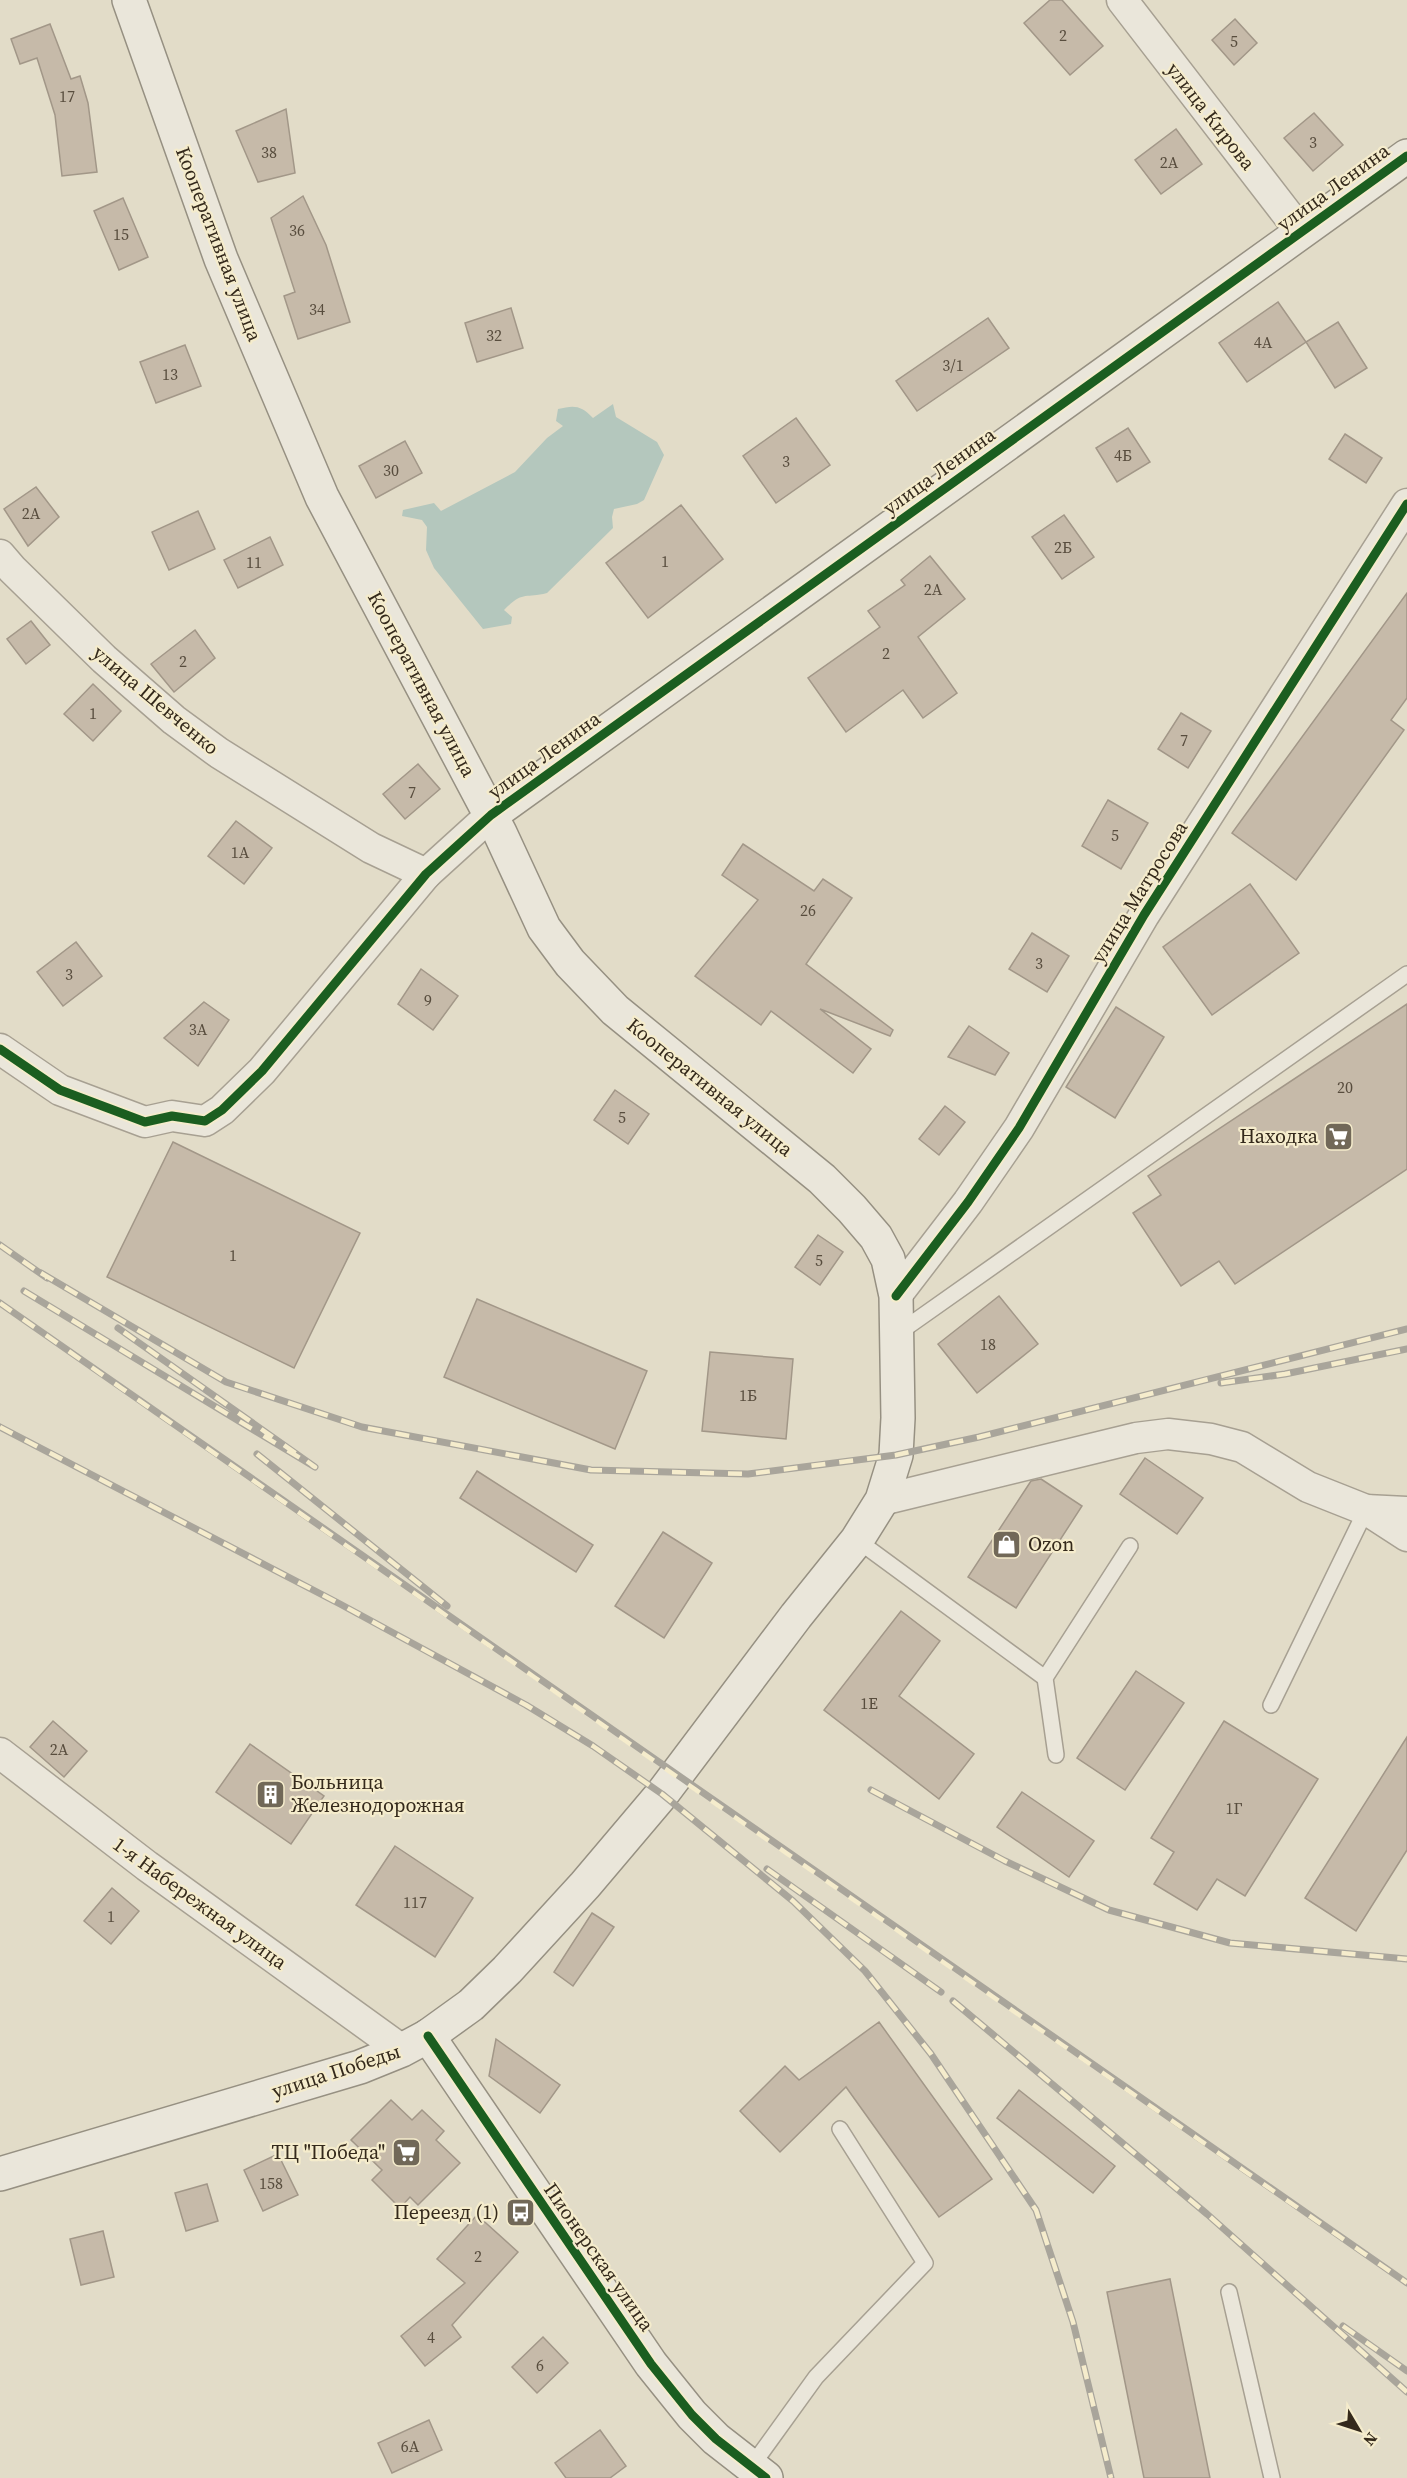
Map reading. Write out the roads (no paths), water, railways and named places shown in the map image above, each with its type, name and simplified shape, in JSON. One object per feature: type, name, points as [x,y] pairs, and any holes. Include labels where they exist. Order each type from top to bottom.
[{"type":"main road","name":"Кооперативная улица","points":[[129,0],[221,260],[322,497],[491,815],[544,928],[570,963],[615,1010],[822,1179],[876,1237],[888,1259],[896,1296],[896,1455],[882,1500],[857,1540],[796,1616],[668,1786],[585,1885]]},
{"type":"main road","name":"улица Ленина","points":[[491,815],[1407,156]]},
{"type":"main road","name":"улица Победы","points":[[0,2174],[360,2067],[415,2043],[471,2005],[585,1885]]},
{"type":"main road","name":"Пионерская улица","points":[[415,2043],[651,2364],[692,2415],[716,2439],[758,2472]]},
{"type":"street","name":"улица Кирова","points":[[1122,0],[1301,232]]},
{"type":"street","name":"улица Матросова","points":[[896,1296],[968,1202],[1019,1128],[1144,915],[1407,504]]},
{"type":"street","name":"улица Шевченко","points":[[0,555],[104,659],[174,720],[219,753],[371,848],[426,874]]},
{"type":"street","points":[[0,1049],[60,1090],[145,1122],[172,1116],[205,1121],[222,1110],[262,1071],[426,874],[491,815]]},
{"type":"street","points":[[882,1500],[1136,1438],[1168,1434],[1211,1438],[1242,1447],[1308,1487],[1366,1510],[1407,1536]]},
{"type":"street","points":[[1366,1510],[1407,1512]]},
{"type":"street","name":"1-я Набережная улица","points":[[0,1753],[147,1866],[415,2043]]},
{"type":"lane","points":[[897,1334],[1407,974]]},
{"type":"lane","points":[[1271,1706],[1366,1510]]},
{"type":"lane","points":[[857,1540],[1045,1678]]},
{"type":"lane","points":[[1056,1755],[1045,1678],[1130,1546]]},
{"type":"lane","points":[[758,2472],[816,2377],[925,2263],[840,2129]]},
{"type":"lane","points":[[1229,2292],[1272,2478]]},
{"type":"railway","points":[[0,1245],[47,1278]]},
{"type":"railway","points":[[41,1273],[226,1382],[362,1427],[591,1470],[748,1474],[896,1455],[979,1437],[1407,1329]]},
{"type":"railway","points":[[24,1291],[315,1467],[118,1328]]},
{"type":"railway","points":[[0,1303],[878,1917],[1407,2283]]},
{"type":"railway","points":[[1221,1383],[1285,1374],[1407,1349]]},
{"type":"railway","points":[[0,1427],[340,1604],[526,1705],[593,1746],[662,1794],[793,1901],[865,1971],[931,2054],[1036,2210],[1073,2322],[1111,2478]]},
{"type":"railway","points":[[257,1454],[447,1606]]},
{"type":"railway","points":[[871,1790],[1005,1861],[1109,1910],[1230,1943],[1407,1959]]},
{"type":"railway","points":[[767,1869],[941,1992]]},
{"type":"railway","points":[[953,2001],[1207,2214],[1407,2392]]},
{"type":"railway","points":[[1343,2326],[1407,2371]]},
{"type":"place","name":"Находка","points":[[1339,1136]]},
{"type":"place","name":"Ozon","points":[[1007,1544]]},
{"type":"place","name":"Больница Железнодорожная","points":[[270,1794]]},
{"type":"place","name":"ТЦ \"Победа\"","points":[[406,2152]]},
{"type":"place","name":"Переезд (1)","points":[[520,2212]]}]
